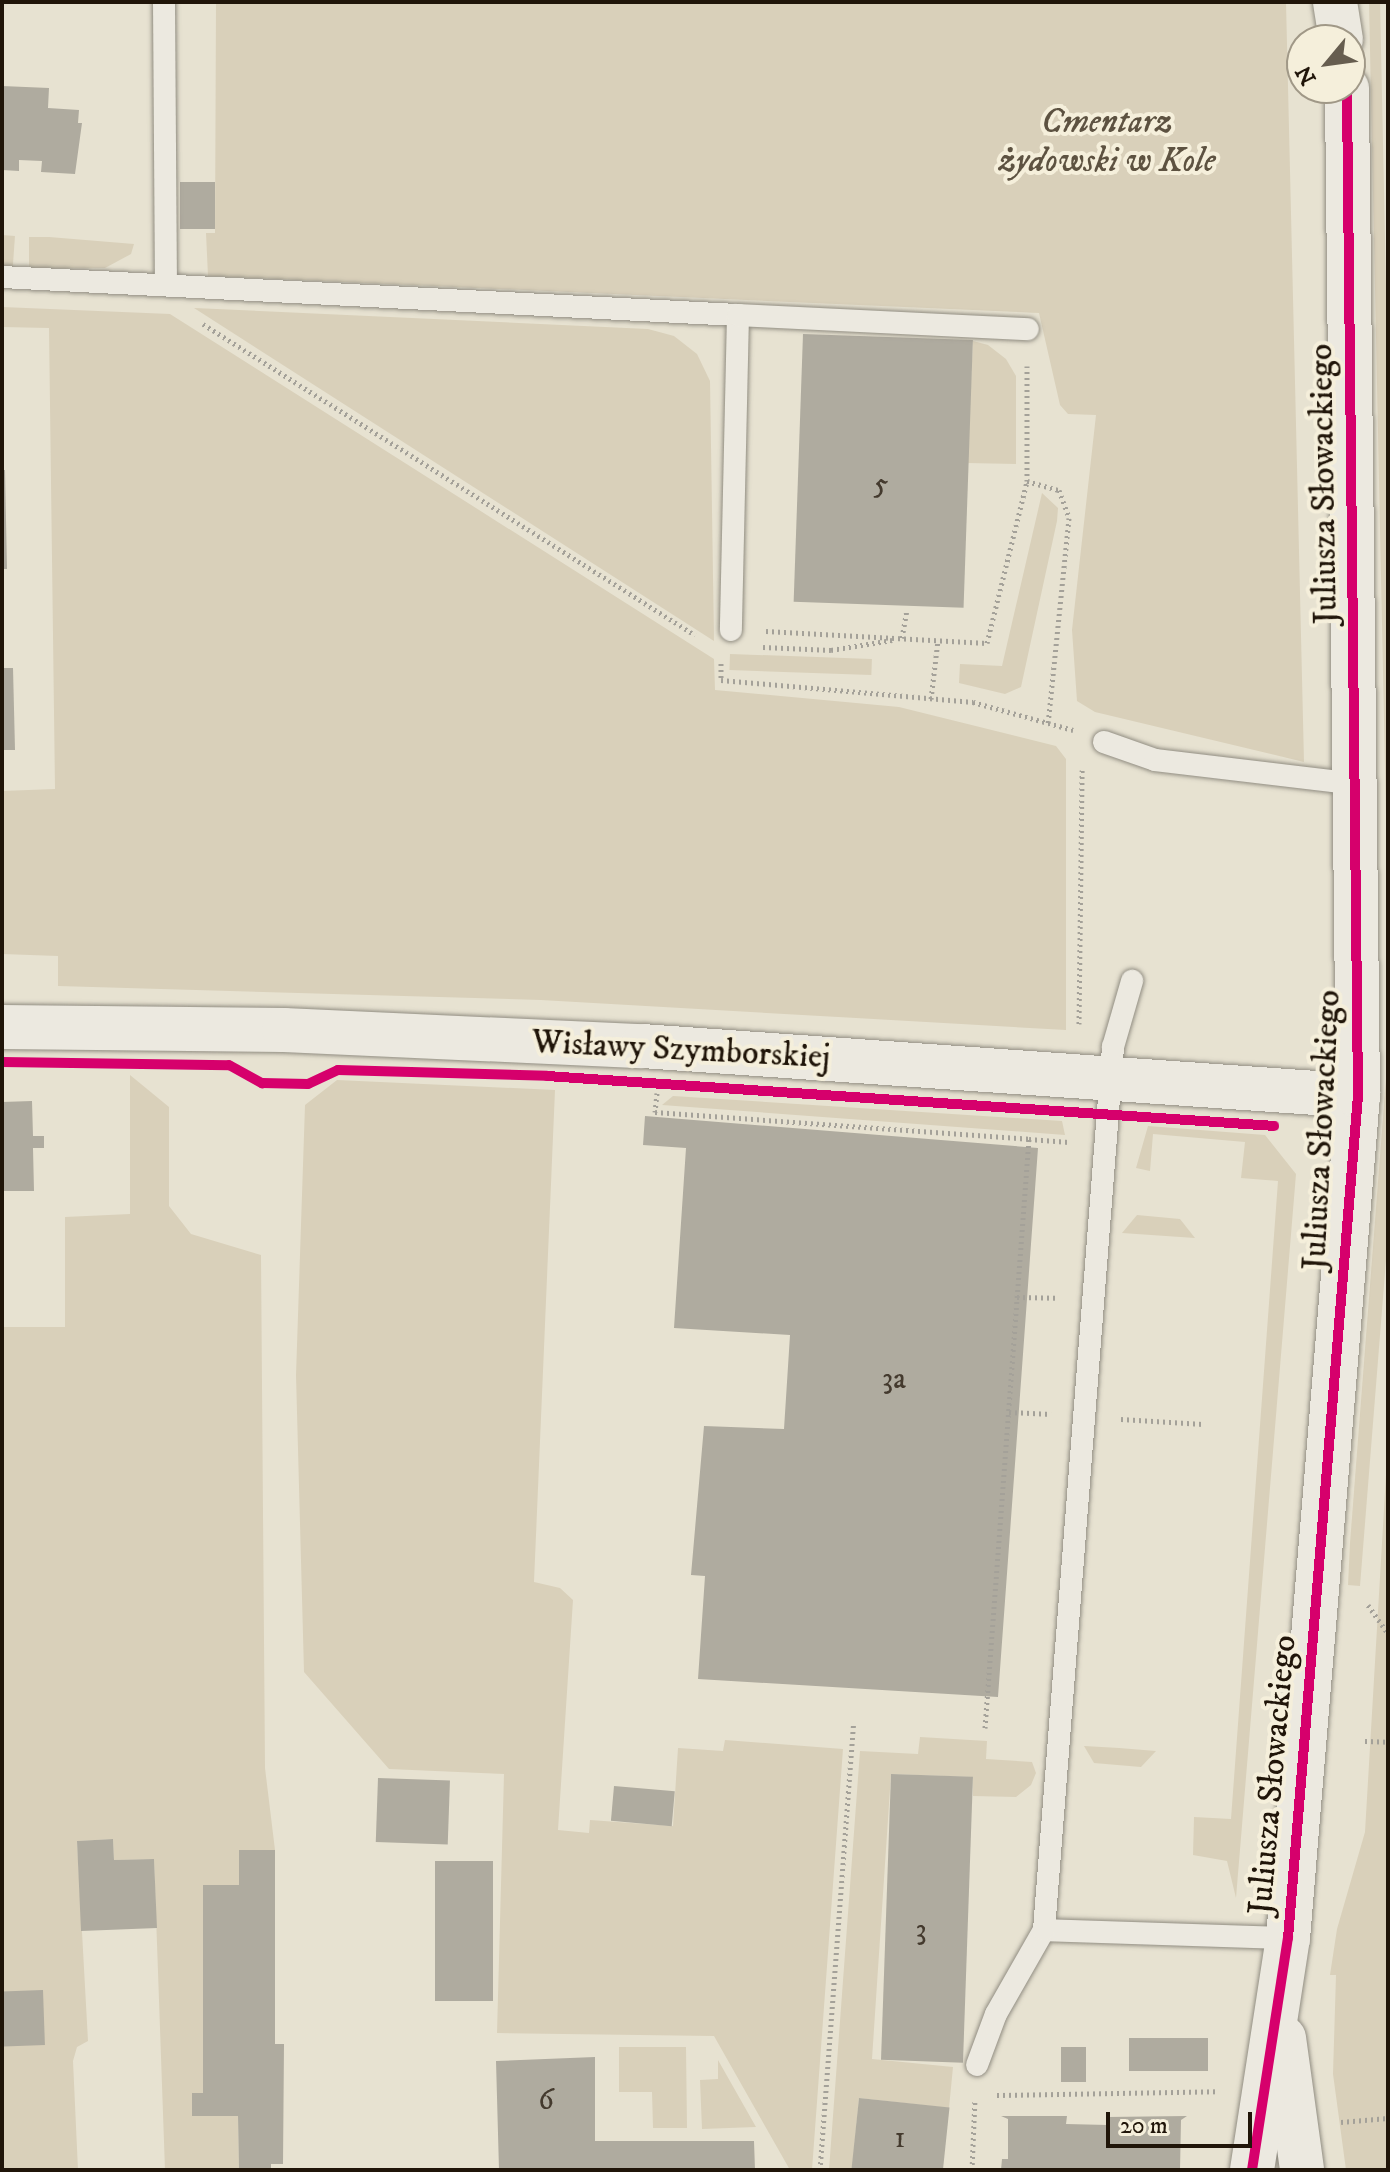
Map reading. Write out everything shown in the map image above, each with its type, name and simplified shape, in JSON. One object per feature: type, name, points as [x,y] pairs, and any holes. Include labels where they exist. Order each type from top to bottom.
[{"type":"street","points":[[1335,2],[1338,24]]},
{"type":"street","name":"Juliusza Słowackiego","points":[[1252,2170],[1260,2102],[1280,2008],[1288,1938],[1358,1096],[1347,104]]},
{"type":"street","name":"Wisławy Szymborskiej","points":[[2,1027],[284,1030],[567,1042],[1358,1096]]},
{"type":"street","name":"Juliusza Słowackiego","points":[[1280,2008],[1302,2170]]},
{"type":"lane","points":[[164,2],[166,284]]},
{"type":"lane","points":[[2,277],[1028,329]]},
{"type":"lane","points":[[731,630],[738,315]]},
{"type":"lane","points":[[1104,742],[1155,760],[1356,784]]},
{"type":"lane","points":[[977,2065],[996,2014],[1044,1930],[1110,1077],[1113,1047],[1132,981]]},
{"type":"lane","points":[[1044,1930],[1288,1938]]},
{"type":"path","points":[[196,319],[708,643]]},
{"type":"path","points":[[759,631],[987,643],[1027,481],[1028,329]]},
{"type":"path","points":[[1027,481],[1059,490],[1069,518],[1048,723]]},
{"type":"path","points":[[904,638],[907,609]]},
{"type":"path","points":[[753,646],[831,650],[904,638]]},
{"type":"path","points":[[931,699],[938,640]]},
{"type":"path","points":[[722,652],[721,680],[973,702],[1082,733]]},
{"type":"path","points":[[1079,1029],[1082,764]]},
{"type":"path","points":[[651,1082],[664,1083],[655,1112],[1070,1142],[1074,1137]]},
{"type":"path","points":[[985,1728],[1029,1139]]},
{"type":"path","points":[[1084,1416],[1203,1424]]},
{"type":"path","points":[[1368,1605],[1388,1634]]},
{"type":"path","points":[[820,2170],[854,1722]]},
{"type":"path","points":[[1365,1741],[1388,1742]]},
{"type":"path","points":[[972,2170],[976,2095],[1235,2090]]},
{"type":"path","points":[[1329,2122],[1388,2118]]},
{"type":"green space","name":"Cmentarz żydowski w Kole","points":[[216,2],[1286,2],[1286,104],[1288,104],[1304,762],[1095,712],[1077,701],[1072,630],[1096,415],[1068,414],[1060,405],[1039,313],[208,276],[206,233],[215,233]]},
{"type":"green space","points":[[1369,2],[1380,2],[1388,379],[1388,910]]},
{"type":"green space","points":[[2,235],[15,236],[13,269],[2,268]]},
{"type":"green space","points":[[29,237],[134,244],[131,254],[105,268],[29,269]]},
{"type":"green space","points":[[2,307],[170,314],[714,659],[715,690],[899,707],[1056,746],[1066,759],[1066,1030],[541,1000],[58,986],[58,956],[2,954],[2,791],[55,789],[49,328],[2,327]]},
{"type":"green space","points":[[194,308],[648,329],[674,336],[697,354],[710,381],[714,641]]},
{"type":"green space","points":[[973,341],[988,345],[1006,359],[1016,376],[1016,464],[967,463]]},
{"type":"green space","points":[[1042,493],[1058,508],[1057,521],[1021,687],[1005,694],[959,683],[960,664],[1002,666]]},
{"type":"green space","points":[[730,654],[872,659],[871,675],[729,670]]},
{"type":"green space","points":[[1388,1053],[1388,1235],[1360,1586],[1348,1585],[1350,1543]]},
{"type":"green space","points":[[130,1075],[169,1107],[169,1206],[191,1234],[261,1255],[265,1768],[275,1850],[239,1850],[239,1885],[203,1885],[203,2093],[193,2093],[192,2116],[238,2116],[239,2170],[165,2170],[154,1859],[114,1860],[113,1839],[77,1841],[88,2041],[77,2047],[73,2061],[78,2170],[2,2170],[2,1327],[65,1327],[65,1217],[130,1214]]},
{"type":"green space","points":[[337,1080],[555,1090],[534,1582],[560,1588],[573,1600],[558,1830],[589,1833],[590,1820],[673,1826],[678,1748],[723,1751],[725,1740],[843,1749],[812,2170],[790,2170],[714,2036],[497,2033],[504,1774],[389,1769],[304,1672],[296,1375],[305,1105]]},
{"type":"green space","points":[[673,1096],[1062,1121],[1065,1135],[662,1105]]},
{"type":"green space","points":[[1148,1126],[1265,1135],[1296,1174],[1236,1898],[1227,1861],[1193,1855],[1194,1817],[1231,1819],[1278,1181],[1241,1178],[1245,1142],[1153,1134],[1150,1171],[1136,1168]]},
{"type":"green space","points":[[1137,1215],[1180,1219],[1195,1238],[1122,1233]]},
{"type":"green space","points":[[1388,1441],[1388,2170],[1346,2170],[1333,2074],[1336,1975],[1330,1975],[1337,1929],[1365,1832]]},
{"type":"green space","points":[[920,1737],[987,1741],[986,1759],[1032,1762],[1036,1773],[1031,1785],[1016,1797],[973,1796],[973,1777],[891,1774],[872,2059],[953,2067],[949,2108],[859,2098],[852,2170],[829,2170],[860,1751],[918,1754]]},
{"type":"green space","points":[[1084,1746],[1156,1751],[1141,1767],[1094,1763]]},
{"type":"green space","points":[[619,2047],[686,2047],[687,2128],[653,2128],[652,2092],[619,2092]]},
{"type":"green space","points":[[718,2060],[756,2127],[702,2129],[700,2080],[718,2079]]},
{"type":"building","points":[[2,86],[49,88],[48,108],[79,110],[78,123],[82,123],[75,174],[41,172],[42,161],[19,160],[19,171],[2,170]]},
{"type":"building","points":[[180,182],[215,182],[215,229],[180,229]]},
{"type":"building","points":[[803,334],[973,340],[964,608],[794,602]]},
{"type":"building","points":[[2,470],[5,470],[7,569],[2,569]]},
{"type":"building","points":[[2,668],[13,668],[15,750],[2,750]]},
{"type":"building","points":[[32,1101],[33,1136],[44,1136],[44,1148],[33,1148],[34,1191],[2,1191],[2,1102]]},
{"type":"building","points":[[645,1116],[1038,1148],[998,1697],[698,1679],[705,1576],[691,1575],[704,1426],[784,1429],[790,1335],[674,1328],[686,1148],[643,1145]]},
{"type":"building","points":[[891,1774],[973,1777],[963,2063],[881,2060]]},
{"type":"building","points":[[378,1778],[450,1781],[448,1844],[376,1842]]},
{"type":"building","points":[[614,1786],[675,1791],[672,1826],[611,1821]]},
{"type":"building","points":[[113,1839],[114,1860],[154,1859],[157,1928],[81,1931],[77,1841]]},
{"type":"building","points":[[239,1850],[275,1850],[275,2044],[284,2044],[283,2164],[271,2164],[271,2170],[239,2170],[238,2116],[192,2116],[192,2093],[203,2093],[203,1885],[239,1885]]},
{"type":"building","points":[[435,1861],[493,1861],[493,2001],[435,2001]]},
{"type":"building","points":[[43,1990],[45,2045],[4,2046],[2,1991]]},
{"type":"building","points":[[1129,2038],[1208,2038],[1208,2071],[1129,2071]]},
{"type":"building","points":[[1061,2047],[1086,2047],[1086,2082],[1061,2082]]},
{"type":"building","points":[[595,2057],[595,2141],[754,2141],[755,2170],[499,2170],[496,2061]]},
{"type":"building","points":[[859,2098],[950,2108],[943,2170],[851,2170]]},
{"type":"building","points":[[1001,2116],[1067,2116],[1066,2124],[1108,2125],[1107,2117],[1187,2116],[1181,2120],[1180,2170],[1001,2170],[1002,2159],[1008,2159],[1008,2119]]},
{"type":"cycle path","points":[[1252,2170],[1288,1938],[1358,1096],[1347,104]]},
{"type":"cycle path","points":[[2,1062],[229,1065],[262,1083],[308,1084],[338,1070],[547,1076],[1274,1126]]}]
